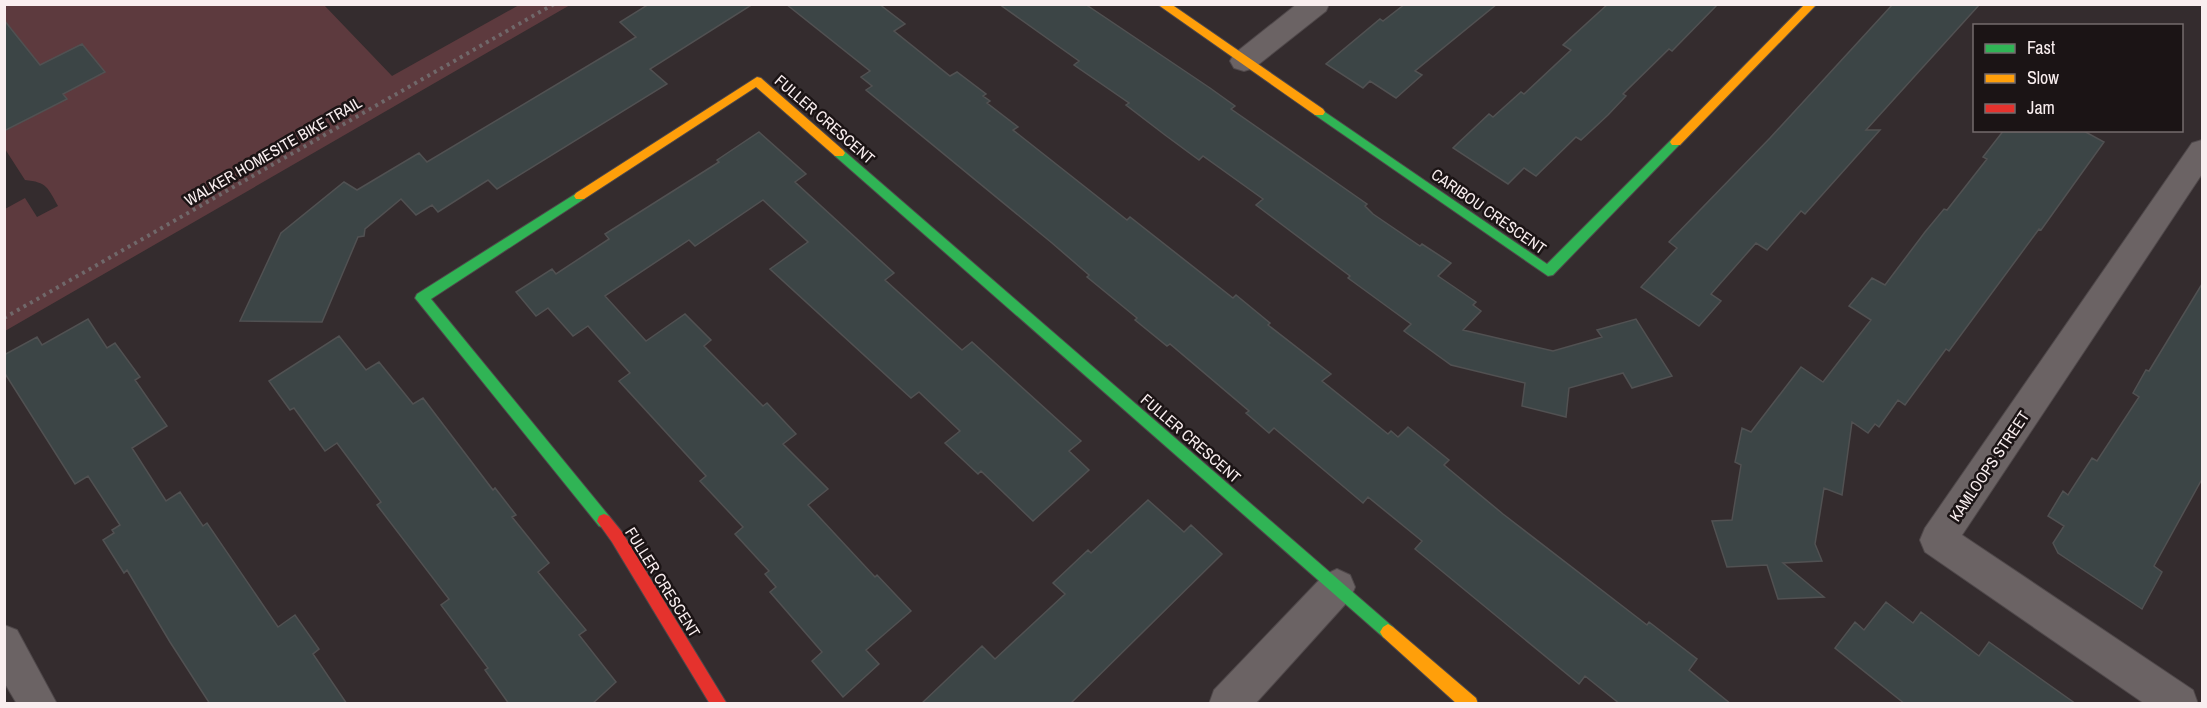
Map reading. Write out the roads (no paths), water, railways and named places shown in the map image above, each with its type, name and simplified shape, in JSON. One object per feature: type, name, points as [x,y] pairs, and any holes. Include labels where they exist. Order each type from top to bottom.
[{"type":"street","name":"CARIBOU CRESCENT","points":[[1162,4],[1548,271],[1812,4]]},
{"type":"street","points":[[1244,61],[1316,4]]},
{"type":"street","name":"FULLER CRESCENT","points":[[718,704],[617,537],[422,298],[757,81],[1470,704]]},
{"type":"street","name":"KAMLOOPS STREET","points":[[2179,704],[1938,540],[2202,151]]},
{"type":"street","points":[[1228,704],[1337,587]]},
{"type":"street","points":[[4,643],[38,704]]}]
